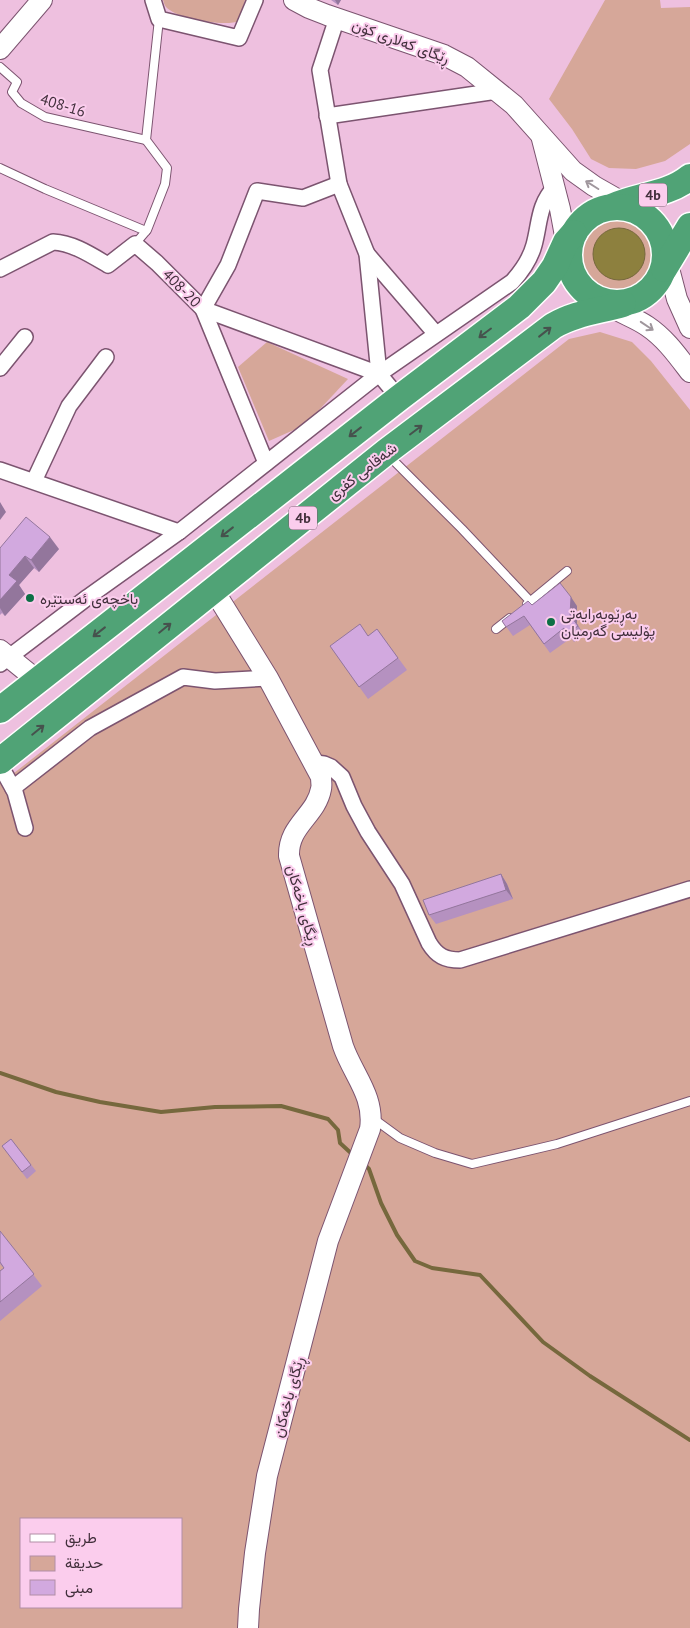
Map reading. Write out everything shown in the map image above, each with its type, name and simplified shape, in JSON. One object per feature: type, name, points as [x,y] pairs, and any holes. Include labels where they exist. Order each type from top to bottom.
[{"type":"highway","name":"4b","points":[[624,206],[677,185],[690,177]]},
{"type":"highway","points":[[665,264],[664,242],[658,228],[648,217],[624,206],[601,210],[590,215],[581,223],[570,243],[570,267],[579,284],[592,297],[613,304],[642,297],[650,291],[690,226]]},
{"type":"highway","name":"4b","points":[[0,710],[399,398],[519,307],[544,282],[570,243]]},
{"type":"highway","name":"شەقامی کفری","points":[[0,760],[386,452],[553,326],[569,318],[613,304]]},
{"type":"street","points":[[0,49],[42,0]]},
{"type":"street","points":[[153,0],[159,19],[239,38],[256,0]]},
{"type":"street","name":"ڕێگای کەلاری کۆن","points":[[294,0],[336,18],[444,55],[467,67],[514,105],[564,162],[583,179],[624,206]]},
{"type":"street","points":[[336,18],[320,70],[338,184],[367,254],[379,374]]},
{"type":"street","points":[[327,116],[497,91]]},
{"type":"street","points":[[542,137],[570,243]]},
{"type":"street","points":[[266,463],[203,309],[228,265],[257,191],[303,198],[338,184]]},
{"type":"street","points":[[37,680],[3,658],[179,532],[379,374],[512,282],[528,263],[534,245],[542,205],[555,187]]},
{"type":"street","points":[[0,269],[53,242],[62,243],[85,252],[108,265],[135,244]]},
{"type":"street","name":"408-20","points":[[135,244],[203,309],[379,374],[399,398]]},
{"type":"street","points":[[367,254],[436,334]]},
{"type":"street","points":[[665,264],[677,299],[690,328]]},
{"type":"street","points":[[613,304],[656,332],[690,372]]},
{"type":"street","points":[[0,368],[25,337]]},
{"type":"street","points":[[34,481],[69,406],[106,357]]},
{"type":"street","points":[[0,470],[179,532]]},
{"type":"street","name":"ڕێگای باخەکان","points":[[213,589],[268,678],[321,777],[322,789],[308,815],[292,835],[288,845],[289,856],[343,1046],[351,1067],[368,1096],[371,1106],[371,1123],[328,1241],[267,1476],[255,1554],[248,1628]]},
{"type":"street","points":[[13,788],[90,728],[182,677],[215,681],[268,678]]},
{"type":"street","points":[[315,763],[331,767],[342,777],[354,806],[368,832],[402,884],[429,943],[434,952],[441,957],[460,960],[690,889]]},
{"type":"street","points":[[0,764],[13,788],[25,828]]},
{"type":"lane","points":[[135,244],[146,231],[165,184],[167,168],[146,140],[159,19]]},
{"type":"lane","name":"408-16","points":[[0,67],[17,82],[12,92],[22,103],[37,113],[58,120],[146,140]]},
{"type":"lane","points":[[0,168],[97,212],[146,231]]},
{"type":"lane","points":[[386,452],[530,601]]},
{"type":"lane","points":[[523,607],[567,570]]},
{"type":"lane","points":[[496,629],[516,612]]},
{"type":"lane","points":[[371,1123],[434,1153],[472,1164],[557,1144],[690,1101]]},
{"type":"green space","points":[[163,0],[245,0],[239,21],[224,23],[202,21],[180,15],[166,7]]},
{"type":"green space","points":[[605,0],[660,0],[661,8],[690,7],[690,144],[665,161],[636,169],[609,168],[591,159],[572,129],[549,99]]},
{"type":"green space","points":[[625,219],[644,229],[652,241],[654,255],[652,269],[644,281],[632,289],[611,291],[592,281],[584,269],[582,248],[592,229],[604,221]]},
{"type":"green space","points":[[600,332],[632,342],[651,361],[690,410],[690,1628],[0,1628],[0,784],[569,339]]},
{"type":"green space","points":[[267,342],[348,379],[305,425],[269,441],[238,367]]},
{"type":"shaded area","points":[[614,228],[624,228],[638,235],[645,249],[645,259],[638,273],[624,280],[614,280],[604,276],[597,269],[593,259],[593,249],[597,239],[604,232]]},
{"type":"building","points":[[26,517],[50,537],[31,560],[25,556],[9,575],[17,581],[0,600],[0,548]]},
{"type":"building","name":"بەڕێوبەرایەتی پۆلیسی گەرمیان","points":[[560,583],[571,597],[570,615],[578,626],[568,633],[564,628],[544,644],[524,616],[506,627],[502,621],[528,601],[532,605]]},
{"type":"building","points":[[360,624],[368,636],[377,629],[398,658],[359,687],[330,646]]},
{"type":"building","points":[[501,874],[506,890],[429,915],[423,900]]},
{"type":"building","points":[[11,1139],[31,1165],[22,1172],[2,1146]]},
{"type":"building","points":[[0,1231],[34,1274],[0,1302],[0,1271],[4,1268],[0,1262]]},
{"type":"waterway","points":[[0,1073],[56,1092],[100,1102],[161,1112],[215,1107],[281,1106],[328,1119],[338,1130],[340,1143],[353,1155]]},
{"type":"waterway","points":[[364,1164],[369,1169],[381,1203],[397,1235],[415,1261],[432,1268],[480,1275],[543,1342],[590,1376],[690,1440]]},
{"type":"place","name":"باخچەی ئەستێرە","points":[[30,598]]},
{"type":"place","name":"بەڕێوبەرایەتی پۆلیسی گەرمیان","points":[[551,622]]}]
